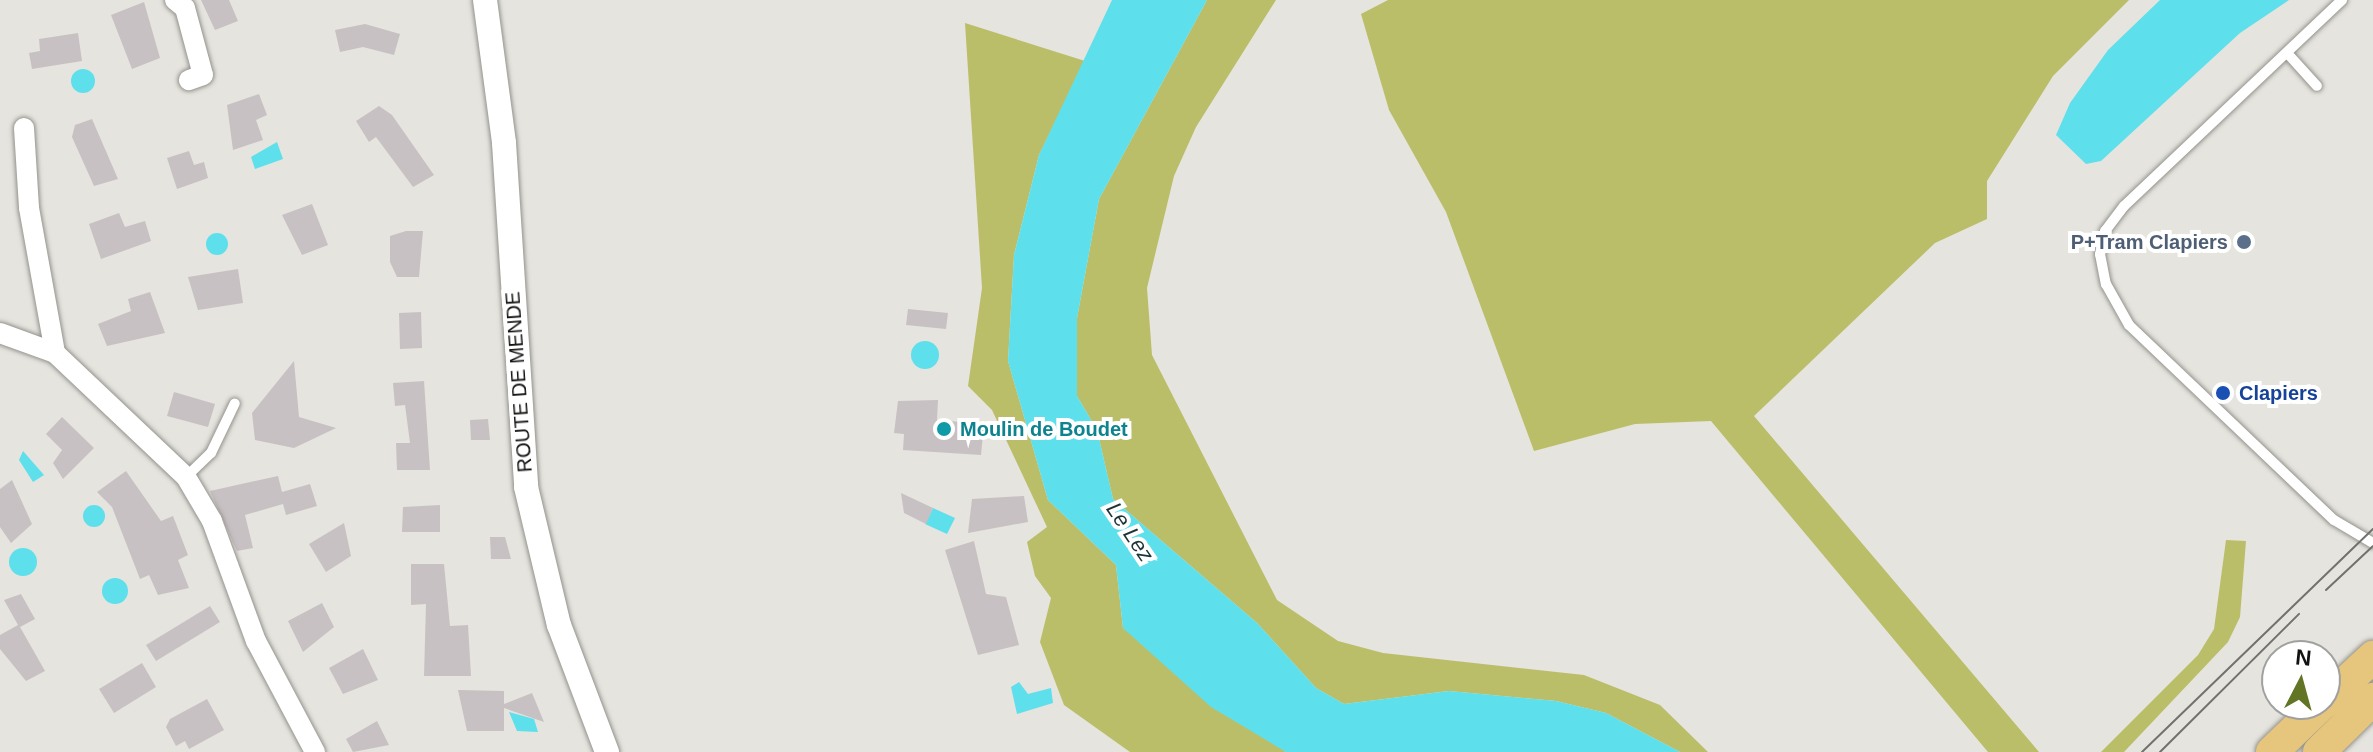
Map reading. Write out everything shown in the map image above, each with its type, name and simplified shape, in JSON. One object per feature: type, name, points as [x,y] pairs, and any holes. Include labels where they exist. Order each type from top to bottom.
[{"type":"main road","points":[[2341,687],[2373,657]]},
{"type":"main road","points":[[2319,752],[2373,699]]},
{"type":"main road","points":[[2272,752],[2306,720]]},
{"type":"street","points":[[175,0],[185,8],[203,75],[189,80]]},
{"type":"street","name":"ROUTE DE MENDE","points":[[485,0],[504,143],[526,487],[559,625],[607,752]]},
{"type":"street","points":[[24,128],[29,208],[55,353]]},
{"type":"street","points":[[0,333],[55,353],[186,477],[212,521],[268,667],[315,752]]},
{"type":"lane","points":[[2342,0],[2124,206],[2105,231],[2100,254],[2106,284],[2129,325],[2334,520],[2373,543]]},
{"type":"lane","points":[[2288,54],[2317,86]]},
{"type":"lane","points":[[186,477],[211,453],[235,403]]},
{"type":"green space","points":[[1207,0],[1276,0],[1196,127],[1174,176],[1147,288],[1152,355],[1277,600],[1338,641],[1383,653],[1584,675],[1660,705],[1708,752],[1680,752],[1606,713],[1556,701],[1449,691],[1344,704],[1316,688],[1257,623],[1113,499],[1097,430],[1077,396],[1077,318],[1099,199]]},
{"type":"green space","points":[[1388,0],[2129,0],[2053,76],[1987,181],[1987,219],[1935,243],[1754,416],[2039,752],[1988,752],[1711,421],[1635,424],[1534,451],[1446,212],[1389,110],[1361,14]]},
{"type":"green space","points":[[965,23],[1085,61],[1039,155],[1014,255],[1008,361],[1048,500],[1116,565],[1123,628],[1286,752],[1130,752],[1064,705],[1040,642],[1051,598],[1035,576],[1027,542],[1047,527],[992,410],[968,386],[982,288]]},
{"type":"green space","points":[[2226,540],[2246,541],[2240,617],[2228,642],[2124,752],[2101,752],[2198,655],[2214,629]]},
{"type":"water","name":"Le Lez","points":[[1112,0],[1207,0],[1099,199],[1077,318],[1077,396],[1097,430],[1113,499],[1257,623],[1316,688],[1344,704],[1449,691],[1556,701],[1606,713],[1680,752],[1286,752],[1211,707],[1123,628],[1116,565],[1048,500],[1008,361],[1014,255],[1039,155]]},
{"type":"water","points":[[2160,0],[2289,0],[2240,33],[2101,161],[2086,164],[2056,135],[2070,103],[2108,50]]},
{"type":"water","points":[[83,69],[92,72],[95,81],[92,90],[83,93],[74,90],[71,81],[74,72]]},
{"type":"water","points":[[277,142],[283,159],[255,169],[251,157]]},
{"type":"water","points":[[217,233],[225,236],[228,244],[225,252],[217,255],[209,252],[206,244],[209,236]]},
{"type":"water","points":[[925,341],[935,345],[939,355],[935,365],[925,369],[915,365],[911,355],[915,345]]},
{"type":"water","points":[[23,451],[44,475],[33,482],[19,460]]},
{"type":"water","points":[[94,505],[102,508],[105,516],[102,524],[94,527],[86,524],[83,516],[86,508]]},
{"type":"water","points":[[933,508],[955,518],[947,534],[925,524]]},
{"type":"water","points":[[23,548],[33,552],[37,562],[33,572],[23,576],[13,572],[9,562],[13,552]]},
{"type":"water","points":[[115,578],[124,582],[128,591],[124,600],[115,604],[106,600],[102,591],[106,582]]},
{"type":"water","points":[[1019,682],[1028,694],[1051,688],[1053,703],[1017,714],[1011,687]]},
{"type":"water","points":[[509,712],[534,719],[538,732],[517,731]]},
{"type":"building","points":[[201,0],[229,0],[238,21],[215,30]]},
{"type":"building","points":[[144,2],[160,58],[132,69],[111,15]]},
{"type":"building","points":[[365,24],[400,34],[394,55],[363,47],[340,52],[335,30]]},
{"type":"building","points":[[78,33],[82,61],[32,69],[29,53],[40,51],[39,39]]},
{"type":"building","points":[[259,94],[267,115],[256,120],[263,140],[233,150],[227,105]]},
{"type":"building","points":[[379,106],[392,115],[434,175],[413,187],[376,137],[369,142],[356,121]]},
{"type":"building","points":[[92,119],[118,179],[94,186],[72,137],[75,125]]},
{"type":"building","points":[[189,151],[194,165],[204,162],[208,178],[177,189],[167,158]]},
{"type":"building","points":[[312,204],[328,245],[302,255],[282,215]]},
{"type":"building","points":[[119,213],[125,227],[145,221],[151,241],[101,259],[89,224]]},
{"type":"building","points":[[406,231],[423,231],[419,277],[397,277],[390,262],[390,236]]},
{"type":"building","points":[[238,269],[243,303],[198,310],[188,277]]},
{"type":"building","points":[[150,292],[165,333],[107,346],[98,324],[131,311],[128,299]]},
{"type":"building","points":[[908,309],[948,313],[946,329],[906,325]]},
{"type":"building","points":[[421,312],[422,348],[400,349],[399,313]]},
{"type":"building","points":[[294,361],[299,417],[336,428],[294,448],[255,440],[252,413]]},
{"type":"building","points":[[424,381],[430,470],[397,470],[396,443],[410,443],[405,405],[395,406],[393,383]]},
{"type":"building","points":[[174,392],[215,404],[208,427],[167,416]]},
{"type":"building","name":"Moulin de Boudet","points":[[938,400],[937,420],[984,424],[981,455],[903,450],[904,434],[894,433],[898,401]]},
{"type":"building","points":[[62,417],[94,448],[63,479],[53,463],[62,450],[46,434]]},
{"type":"building","points":[[488,419],[490,440],[471,440],[470,420]]},
{"type":"building","points":[[126,471],[161,521],[173,516],[188,555],[178,560],[189,588],[158,595],[149,575],[140,579],[112,507],[97,492]]},
{"type":"building","points":[[278,476],[282,492],[310,484],[317,506],[286,515],[283,504],[245,515],[253,548],[237,551],[210,491]]},
{"type":"building","points":[[12,480],[32,524],[11,543],[0,527],[0,489]]},
{"type":"building","points":[[901,493],[933,508],[926,524],[904,513]]},
{"type":"building","points":[[1024,496],[1028,522],[968,533],[972,499]]},
{"type":"building","points":[[440,505],[440,532],[402,532],[403,507]]},
{"type":"building","points":[[344,523],[351,556],[326,572],[309,544]]},
{"type":"building","points":[[490,537],[505,537],[511,559],[491,559]]},
{"type":"building","points":[[974,541],[986,594],[1006,597],[1019,645],[978,655],[945,550]]},
{"type":"building","points":[[411,564],[444,564],[450,626],[468,625],[471,676],[424,676],[426,604],[411,605]]},
{"type":"building","points":[[21,594],[35,619],[20,627],[45,671],[26,681],[0,649],[0,635],[18,625],[4,600]]},
{"type":"building","points":[[322,603],[334,627],[303,652],[288,621]]},
{"type":"building","points":[[210,606],[220,622],[156,661],[146,645]]},
{"type":"building","points":[[363,649],[378,680],[343,694],[329,668]]},
{"type":"building","points":[[142,663],[156,687],[114,713],[99,689]]},
{"type":"building","points":[[458,690],[504,691],[504,704],[532,693],[544,722],[504,708],[504,731],[467,731]]},
{"type":"building","points":[[207,699],[224,730],[189,749],[185,741],[176,746],[166,727],[170,719]]},
{"type":"building","points":[[377,721],[389,745],[353,752],[346,739]]},
{"type":"tram line","points":[[2142,752],[2373,529]]},
{"type":"tram line","points":[[2326,590],[2373,546]]},
{"type":"tram line","points":[[2160,752],[2299,614]]},
{"type":"place","name":"P+Tram Clapiers","points":[[2244,242]]},
{"type":"place","name":"Clapiers","points":[[2223,393]]},
{"type":"place","name":"Moulin de Boudet","points":[[944,429]]}]
